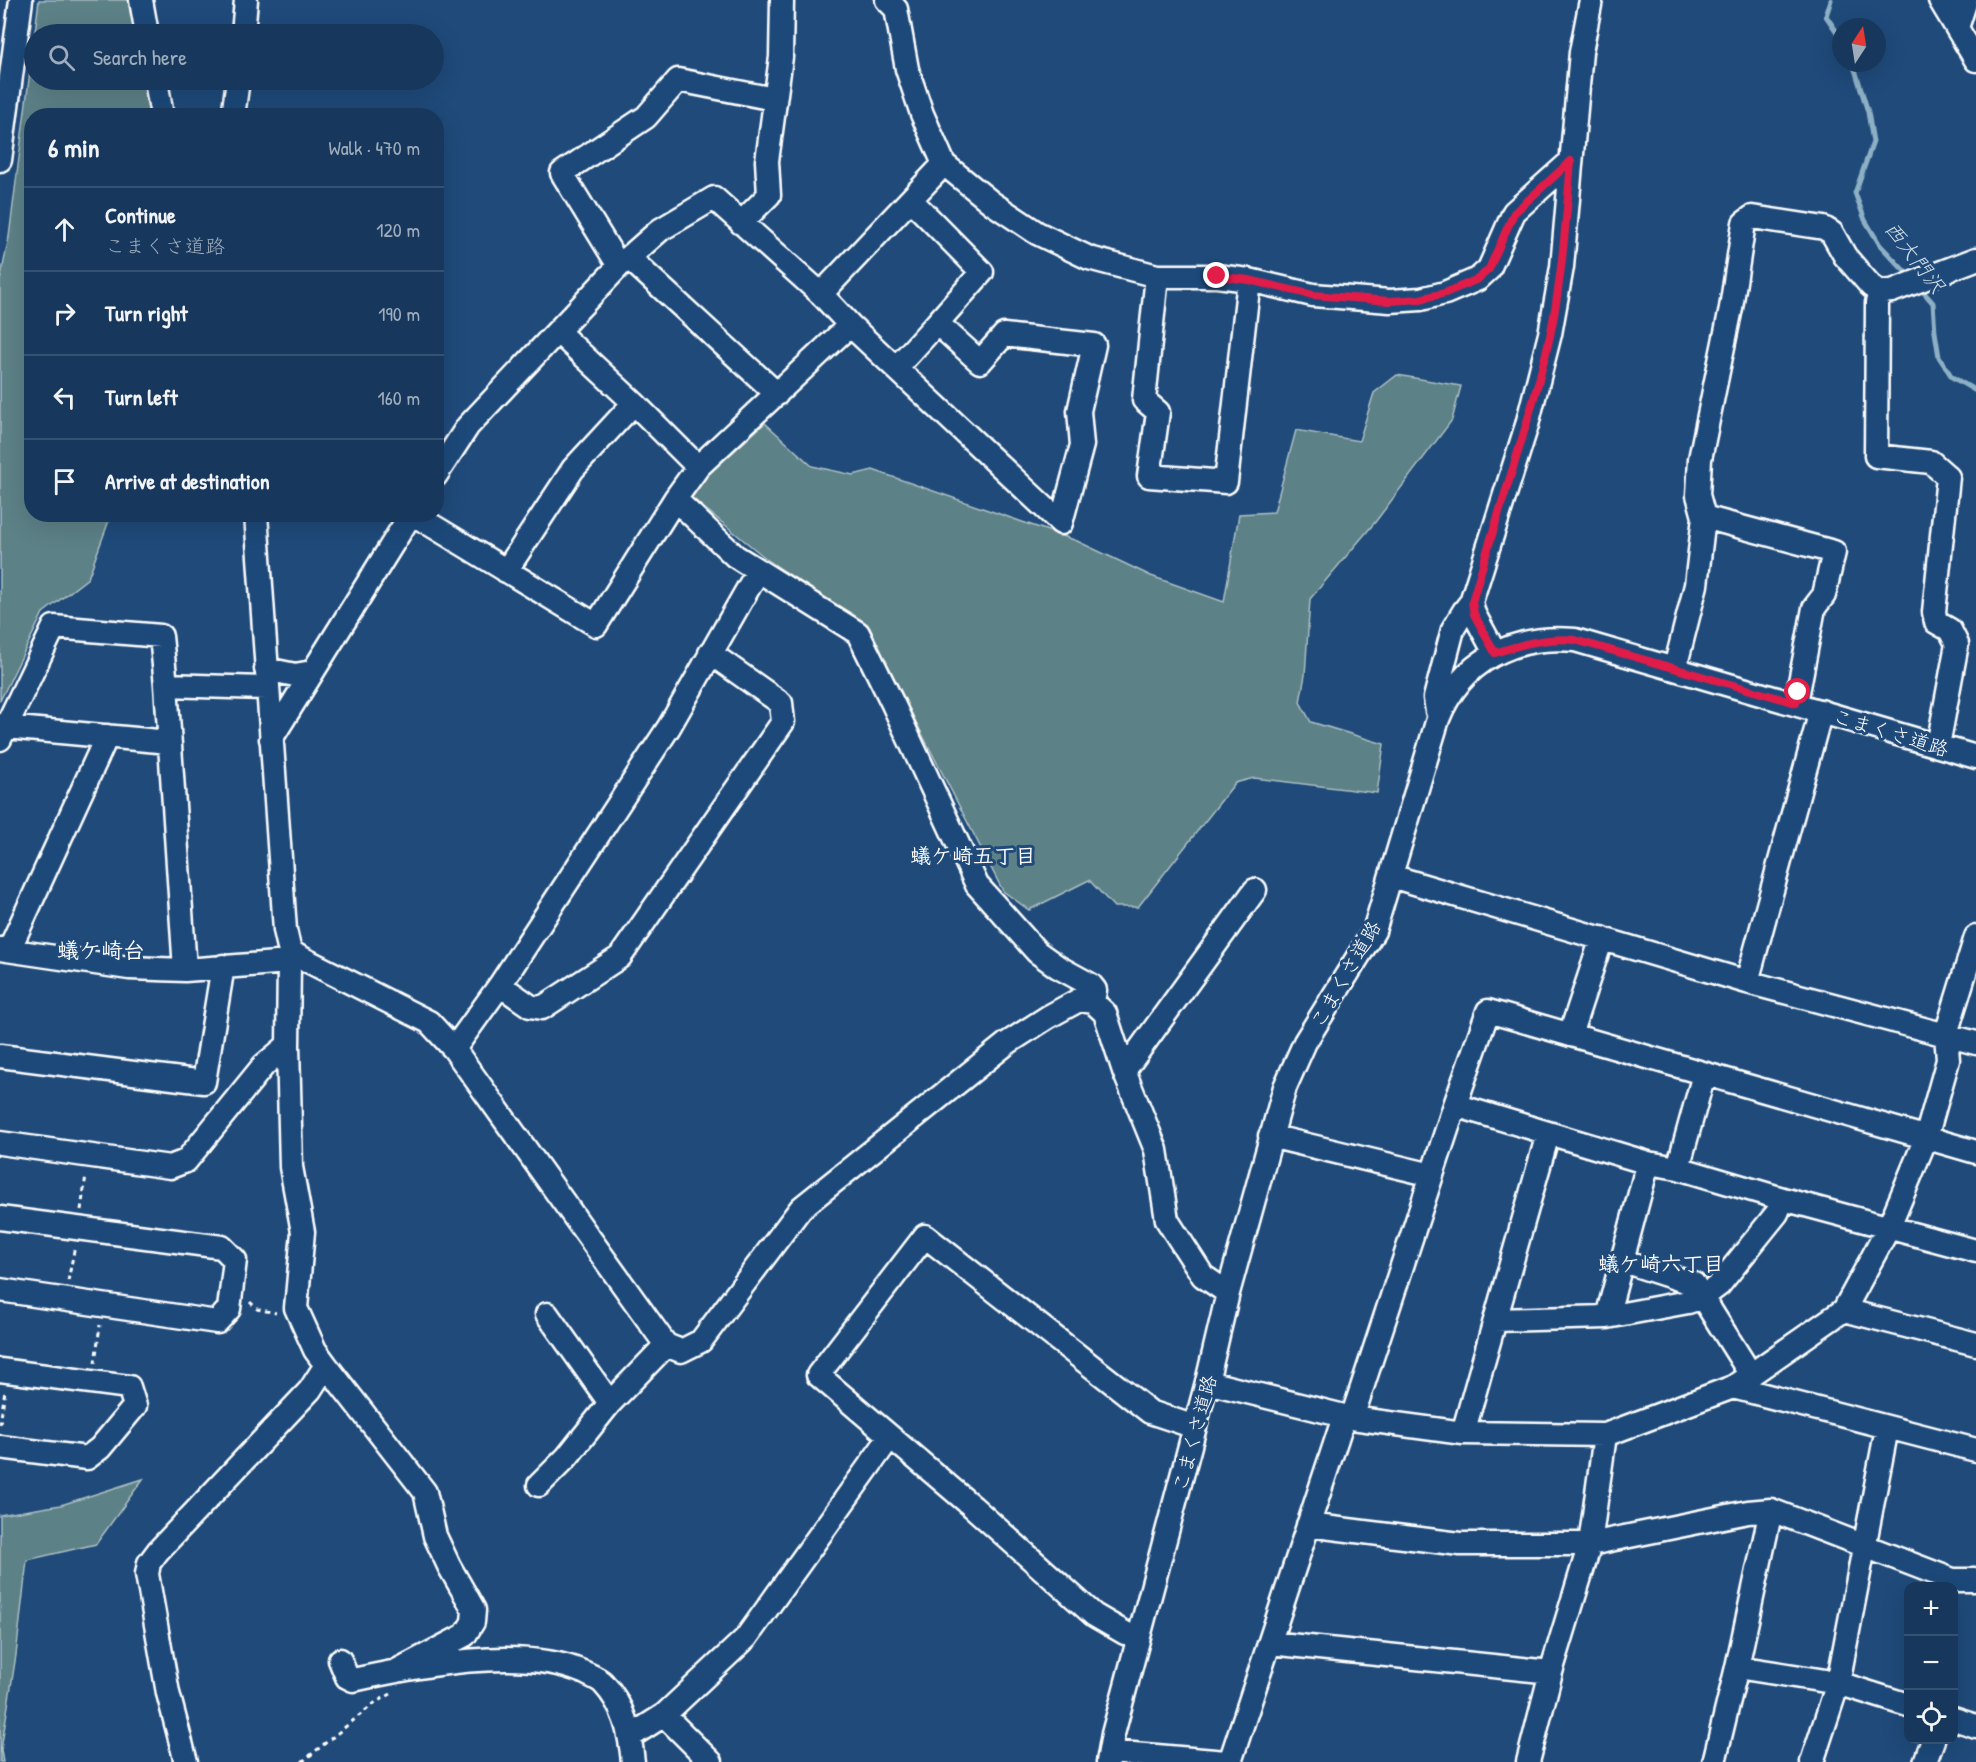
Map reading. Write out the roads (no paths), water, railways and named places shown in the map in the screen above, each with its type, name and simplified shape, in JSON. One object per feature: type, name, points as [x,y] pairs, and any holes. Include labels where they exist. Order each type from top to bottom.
[{"type":"street","points":[[0,160],[21,0]]},
{"type":"street","points":[[141,0],[145,24]]},
{"type":"street","points":[[244,24],[246,0]]},
{"type":"street","points":[[741,223],[769,195],[767,161],[781,57],[782,0]]},
{"type":"street","points":[[886,0],[896,9],[907,69],[922,114],[944,164],[992,204],[1037,233],[1089,258],[1157,276],[1217,276],[1249,280],[1313,295],[1390,301],[1420,299],[1445,293],[1478,279],[1489,269],[1514,213],[1571,161]]},
{"type":"street","points":[[1438,719],[1435,698],[1453,629],[1472,602],[1527,425],[1550,334],[1562,267],[1581,52],[1591,0]]},
{"type":"street","points":[[1940,0],[1976,60]]},
{"type":"street","points":[[1957,28],[1966,0]]},
{"type":"street","points":[[774,99],[678,80],[646,117],[562,173],[624,262],[777,394]]},
{"type":"street","points":[[158,90],[161,108]]},
{"type":"street","points":[[234,108],[237,90]]},
{"type":"street","points":[[820,294],[944,164]]},
{"type":"street","points":[[444,463],[468,426],[624,262],[660,230],[714,198],[820,294],[850,325],[1061,523],[1082,445],[1079,411],[1094,345],[1004,335],[980,362],[937,323]]},
{"type":"street","points":[[896,368],[982,272],[911,200]]},
{"type":"street","points":[[1676,668],[1696,585],[1704,517],[1698,495],[1700,459],[1731,308],[1744,223],[1752,217],[1824,228],[1832,233],[1845,256],[1871,286],[1880,292],[1892,291],[1976,259]]},
{"type":"street","points":[[1157,276],[1144,400],[1158,412],[1149,476],[1226,482],[1249,280]]},
{"type":"street","points":[[1880,292],[1877,303],[1876,456],[1931,462],[1948,477],[1934,612],[1936,622],[1950,630],[1957,644],[1938,746]]},
{"type":"street","points":[[425,522],[596,625],[675,499],[698,467],[850,325]]},
{"type":"street","points":[[558,332],[698,467]]},
{"type":"street","points":[[506,571],[573,469],[634,403]]},
{"type":"street","points":[[675,499],[735,556],[858,633],[977,885],[1037,952],[1058,967],[1091,985],[1095,990],[1093,1002]]},
{"type":"street","points":[[1704,517],[1834,552],[1824,595],[1814,608],[1796,703]]},
{"type":"street","points":[[256,522],[285,930],[292,958],[288,1044],[291,1167],[303,1232],[296,1308],[315,1350],[425,1492],[435,1536],[474,1610],[473,1622],[465,1635],[398,1670]]},
{"type":"street","points":[[271,739],[407,522]]},
{"type":"street","points":[[454,1049],[500,985],[669,727],[758,571]]},
{"type":"street","points":[[1472,602],[1474,614],[1495,653]]},
{"type":"street","points":[[169,742],[106,736],[3,733],[54,627],[161,636],[166,685],[185,970]]},
{"type":"street","name":"こまくさ道路","points":[[1109,1757],[1228,1293],[1285,1087],[1305,1042],[1374,931],[1438,719],[1452,690],[1477,664],[1495,653],[1519,645],[1558,638],[1575,640],[1976,757]]},
{"type":"street","points":[[500,985],[530,1006],[542,1008],[620,957],[783,722],[781,703],[710,653]]},
{"type":"street","points":[[166,685],[266,678],[312,672]]},
{"type":"street","points":[[1747,982],[1821,711]]},
{"type":"street","points":[[106,736],[4,950],[129,968],[185,970],[292,958],[429,1022],[454,1049],[666,1345],[681,1351],[701,1341],[801,1208],[1006,1044],[1079,1000],[1093,1002],[1105,1012],[1124,1071],[1156,1150],[1167,1220],[1203,1276],[1228,1293]]},
{"type":"street","points":[[1391,876],[1747,982],[1976,1043]]},
{"type":"street","points":[[1124,1071],[1255,890]]},
{"type":"street","points":[[1570,1035],[1602,938]]},
{"type":"street","points":[[1207,1382],[1348,1418],[1463,1433],[1605,1435],[1742,1381],[1844,1310],[1889,1227],[1926,1138],[1948,1060],[1946,1034],[1976,938]]},
{"type":"street","points":[[0,1056],[204,1082],[222,966]]},
{"type":"street","points":[[1109,1757],[1228,1762],[1488,1011],[1976,1152]]},
{"type":"street","points":[[0,1143],[170,1167],[186,1161],[264,1065],[288,1044]]},
{"type":"street","points":[[1678,1168],[1704,1074]]},
{"type":"street","points":[[1455,1105],[1648,1163],[1678,1168],[1976,1251]]},
{"type":"street","points":[[1463,1433],[1548,1134]]},
{"type":"street","points":[[1270,1136],[1432,1175]]},
{"type":"street","points":[[1607,1317],[1648,1163]]},
{"type":"street","points":[[1495,1320],[1607,1317],[1704,1297],[1719,1285],[1741,1258],[1777,1213],[1783,1199]]},
{"type":"street","points":[[0,1218],[222,1247],[235,1260],[229,1309],[217,1322],[0,1290]]},
{"type":"street","points":[[1125,1633],[1094,1615],[973,1507],[818,1375],[925,1236],[1150,1412],[1195,1427]]},
{"type":"street","points":[[1623,1261],[1694,1284],[1704,1297],[1742,1381],[1887,1428],[1976,1450]]},
{"type":"street","points":[[1844,1310],[1976,1344]]},
{"type":"street","points":[[547,1314],[610,1403]]},
{"type":"street","points":[[538,1485],[567,1457],[610,1403],[666,1345]]},
{"type":"street","points":[[186,1762],[168,1693],[147,1574],[149,1563],[310,1390],[326,1365]]},
{"type":"street","points":[[0,1447],[87,1458],[100,1448],[135,1406],[129,1387],[4,1370]]},
{"type":"street","points":[[1812,1762],[1838,1683],[1887,1428]]},
{"type":"street","points":[[1527,1762],[1551,1672],[1590,1544],[1605,1435]]},
{"type":"street","points":[[631,1736],[664,1715],[746,1638],[890,1437]]},
{"type":"street","points":[[1308,1526],[1460,1545],[1590,1544],[1748,1512],[1771,1510],[1951,1582]]},
{"type":"street","points":[[1714,1762],[1771,1510]]},
{"type":"street","points":[[1958,1582],[1976,1580]]},
{"type":"street","points":[[1270,1643],[1551,1672]]},
{"type":"street","points":[[340,1660],[347,1677],[352,1680],[398,1670],[503,1659],[568,1665],[601,1680],[619,1704],[631,1736],[633,1762]]},
{"type":"street","points":[[1737,1667],[1838,1683],[1904,1704]]},
{"type":"street","points":[[664,1715],[711,1762]]},
{"type":"street","points":[[1958,1721],[1976,1726]]},
{"type":"street","points":[[1925,1762],[1932,1744]]},
{"type":"waterway","name":"西大門沢","points":[[1831,0],[1826,16],[1832,25]]},
{"type":"waterway","name":"西大門沢","points":[[1856,72],[1868,112],[1873,142],[1855,193],[1865,220],[1880,245],[1910,277]]},
{"type":"waterway","name":"西大門沢","points":[[1918,286],[1933,303],[1939,357],[1952,377],[1976,391]]},
{"type":"district","name":"蟻ケ崎五丁目","points":[[973,855]]},
{"type":"district","name":"蟻ケ崎台","points":[[101,950]]},
{"type":"district","name":"蟻ケ崎六丁目","points":[[1661,1263]]}]
